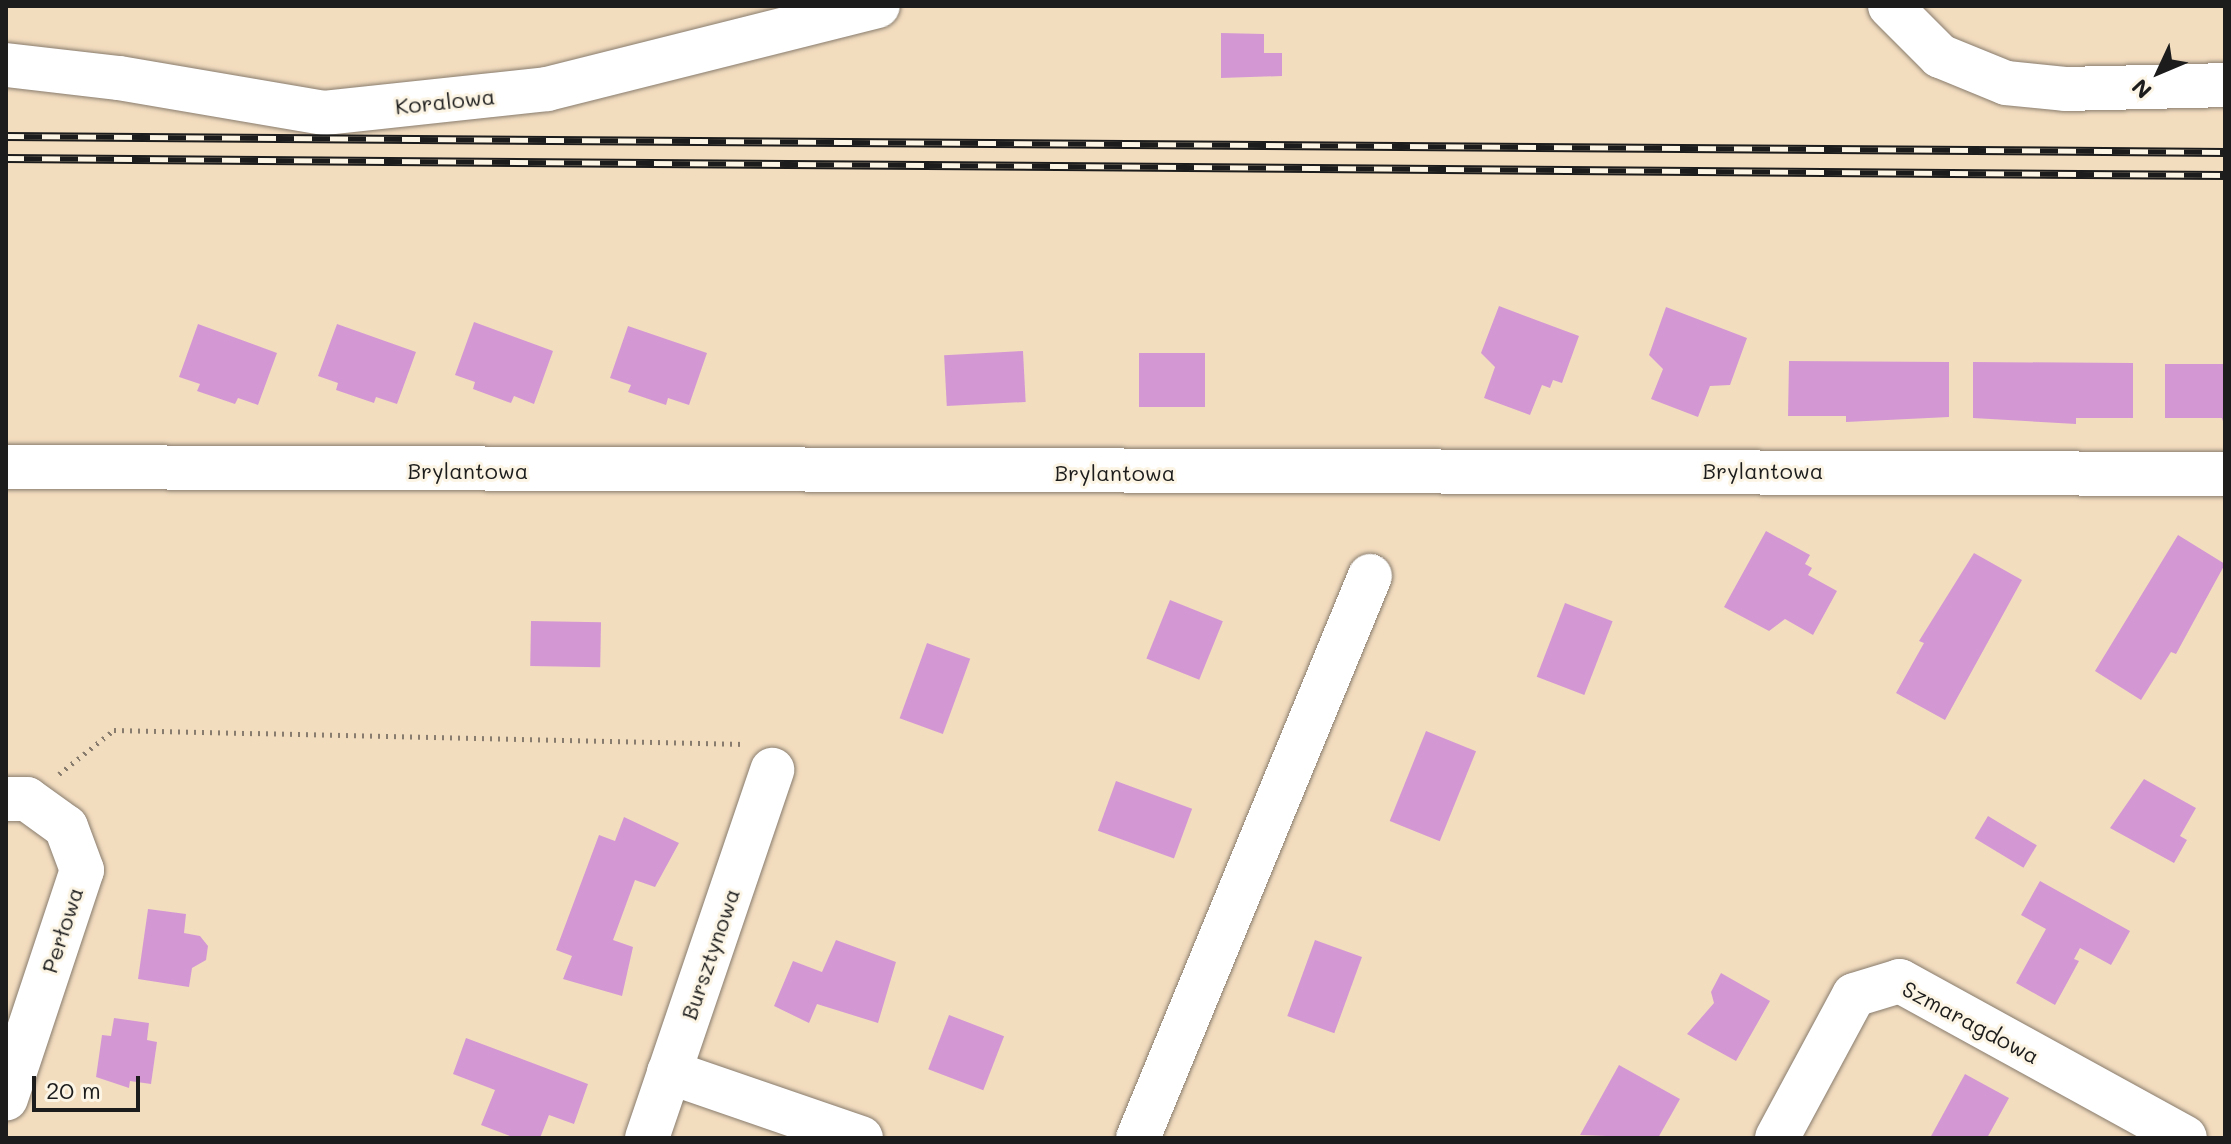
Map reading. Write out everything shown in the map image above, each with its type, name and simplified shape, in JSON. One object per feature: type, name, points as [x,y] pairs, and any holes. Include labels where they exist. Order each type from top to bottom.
[{"type":"street","name":"Koralowa","points":[[6,65],[119,78],[324,113],[547,89],[878,6]]},
{"type":"street","points":[[1890,6],[1940,56],[2006,83],[2065,89],[2225,85]]},
{"type":"street","name":"Brylantowa","points":[[6,467],[2225,474]]},
{"type":"street","points":[[1138,1138],[1370,576]]},
{"type":"street","name":"Bursztynowa","points":[[647,1138],[772,770]]},
{"type":"street","name":"Perłowa","points":[[6,1099],[82,870],[66,827],[17,799]]},
{"type":"street","name":"Szmaragdowa","points":[[1777,1138],[1854,995],[1900,981],[2185,1138]]},
{"type":"street","points":[[669,1072],[861,1138]]},
{"type":"path","points":[[17,799],[114,730],[742,741],[772,770]]},
{"type":"building","points":[[1221,33],[1264,34],[1264,53],[1282,53],[1282,76],[1221,78]]},
{"type":"building","points":[[1499,306],[1579,336],[1562,383],[1553,380],[1550,388],[1542,385],[1530,415],[1484,398],[1495,367],[1481,353]]},
{"type":"building","points":[[1666,307],[1747,338],[1730,385],[1710,386],[1698,417],[1651,399],[1663,369],[1649,355]]},
{"type":"building","points":[[474,322],[553,351],[534,404],[514,396],[511,403],[473,389],[475,382],[455,375]]},
{"type":"building","points":[[198,324],[277,353],[258,405],[238,398],[235,404],[197,391],[200,384],[179,377]]},
{"type":"building","points":[[337,324],[416,352],[397,404],[376,397],[374,403],[336,390],[338,383],[318,376]]},
{"type":"building","points":[[628,326],[707,353],[689,405],[668,398],[666,405],[628,392],[631,385],[610,378]]},
{"type":"building","points":[[1023,351],[1026,402],[947,406],[944,355]]},
{"type":"building","points":[[1139,353],[1205,353],[1205,407],[1139,407]]},
{"type":"building","points":[[1789,361],[1949,362],[1949,417],[1846,422],[1846,416],[1788,416]]},
{"type":"building","points":[[1973,362],[2133,363],[2133,418],[2076,418],[2076,424],[1973,418]]},
{"type":"building","points":[[2165,364],[2225,364],[2225,428],[2222,418],[2165,418]]},
{"type":"building","points":[[1766,531],[1810,555],[1805,564],[1812,568],[1808,575],[1837,591],[1813,635],[1785,619],[1769,631],[1724,607]]},
{"type":"building","points":[[2178,535],[2225,564],[2176,654],[2171,652],[2141,700],[2095,671]]},
{"type":"building","points":[[1974,553],[2022,580],[1945,720],[1896,693],[1924,643],[1919,641]]},
{"type":"building","points":[[1170,600],[1223,621],[1199,680],[1146,658]]},
{"type":"building","points":[[1565,603],[1613,621],[1584,695],[1537,677]]},
{"type":"building","points":[[531,621],[601,622],[600,667],[530,666]]},
{"type":"building","points":[[927,643],[970,659],[943,734],[900,718]]},
{"type":"building","points":[[1426,731],[1476,751],[1440,841],[1390,821]]},
{"type":"building","points":[[2144,779],[2196,808],[2180,836],[2187,840],[2174,863],[2110,828]]},
{"type":"building","points":[[1116,781],[1192,809],[1174,859],[1098,831]]},
{"type":"building","points":[[1988,816],[2037,845],[2023,868],[1975,838]]},
{"type":"building","points":[[624,817],[679,843],[655,887],[635,880],[613,940],[633,947],[622,996],[563,979],[572,956],[556,950],[599,835],[615,841]]},
{"type":"building","points":[[2040,881],[2130,931],[2111,965],[2080,948],[2074,959],[2079,961],[2055,1005],[2016,983],[2046,929],[2021,915]]},
{"type":"building","points":[[148,909],[186,914],[184,933],[200,936],[208,946],[206,960],[192,968],[189,987],[138,979]]},
{"type":"building","points":[[836,940],[896,962],[878,1023],[817,1004],[809,1023],[774,1006],[793,961],[822,972]]},
{"type":"building","points":[[1315,940],[1362,957],[1334,1033],[1287,1016]]},
{"type":"building","points":[[1721,973],[1770,1001],[1736,1061],[1687,1034],[1714,1003],[1711,992]]},
{"type":"building","points":[[949,1015],[1004,1036],[983,1090],[928,1069]]},
{"type":"building","points":[[114,1018],[149,1023],[147,1040],[157,1042],[151,1084],[130,1081],[129,1088],[96,1077],[102,1035],[111,1036]]},
{"type":"building","points":[[466,1038],[588,1084],[574,1124],[549,1115],[540,1138],[515,1138],[481,1125],[495,1090],[453,1074]]},
{"type":"building","points":[[1619,1065],[1680,1099],[1658,1138],[1580,1135]]},
{"type":"building","points":[[1965,1074],[2009,1098],[1987,1138],[1930,1138]]},
{"type":"railway","points":[[6,136],[2225,152]]},
{"type":"railway","points":[[6,158],[2225,175]]}]
